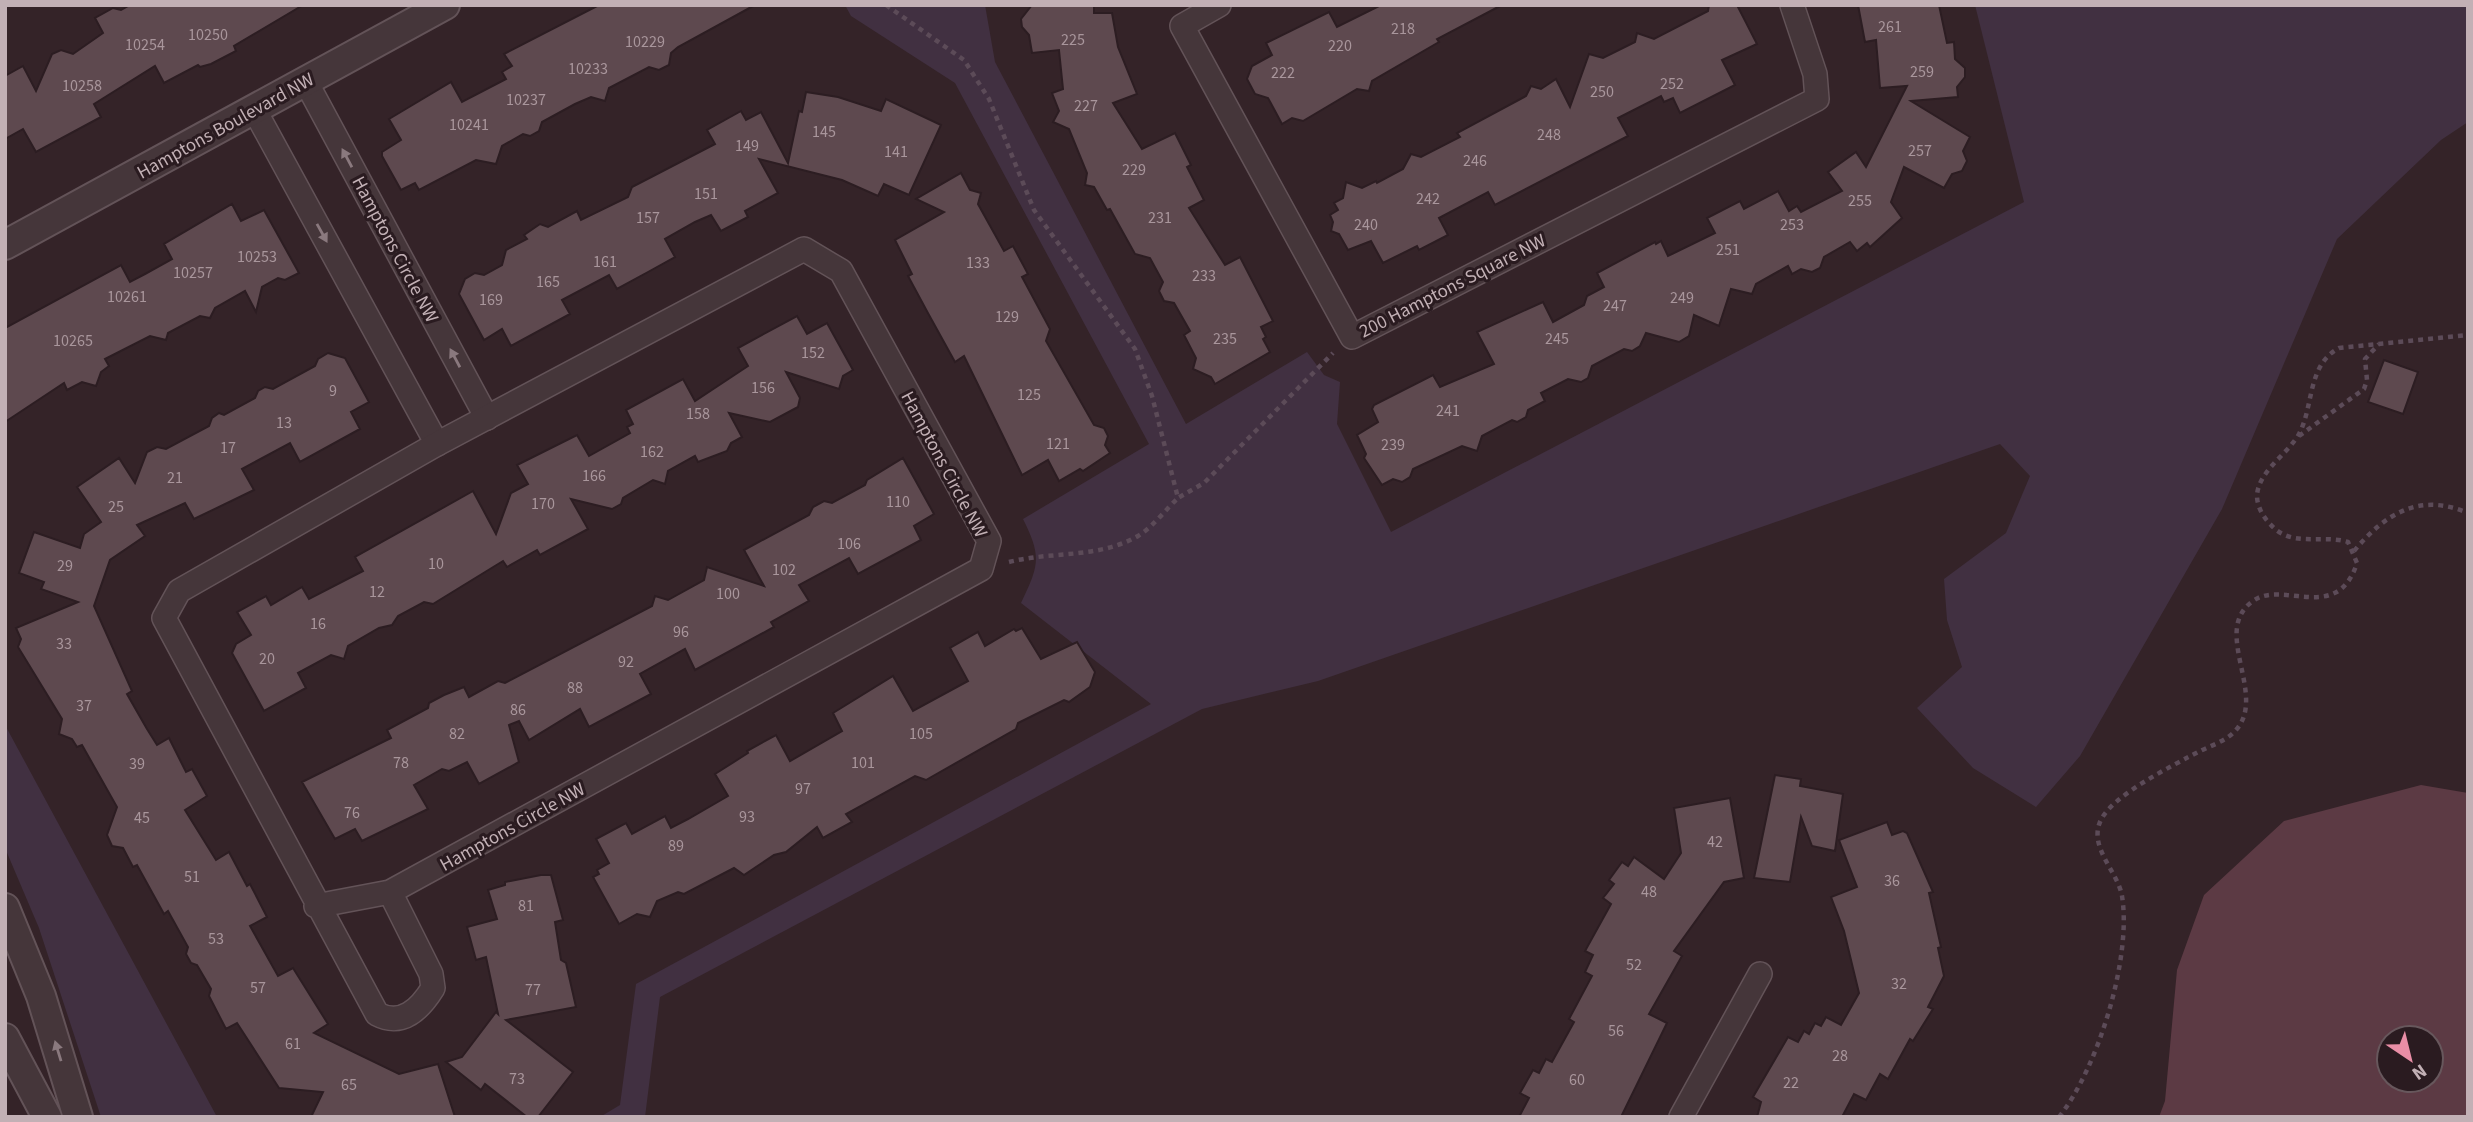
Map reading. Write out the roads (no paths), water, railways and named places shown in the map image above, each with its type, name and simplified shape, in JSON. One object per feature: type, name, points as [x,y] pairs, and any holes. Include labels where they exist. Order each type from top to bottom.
[{"type":"street","name":"Hamptons Boulevard NW","points":[[5,245],[444,5]]},
{"type":"street","name":"200 Hamptons Square NW","points":[[1219,5],[1182,26],[1352,337],[1817,99],[1815,74],[1792,5]]},
{"type":"street","name":"Hamptons Circle NW","points":[[305,80],[487,418]]},
{"type":"street","points":[[254,109],[437,444]]},
{"type":"street","name":"Hamptons Circle NW","points":[[316,906],[390,892],[981,569],[989,541],[841,271],[803,249],[437,444],[179,591],[164,618],[316,906],[377,1014],[387,1019],[407,1017],[433,988],[431,974],[390,892]]},
{"type":"street","points":[[5,908],[41,996],[78,1117]]},
{"type":"street","points":[[1681,1117],[1760,974]]},
{"type":"street","points":[[5,1038],[47,1117]]}]
